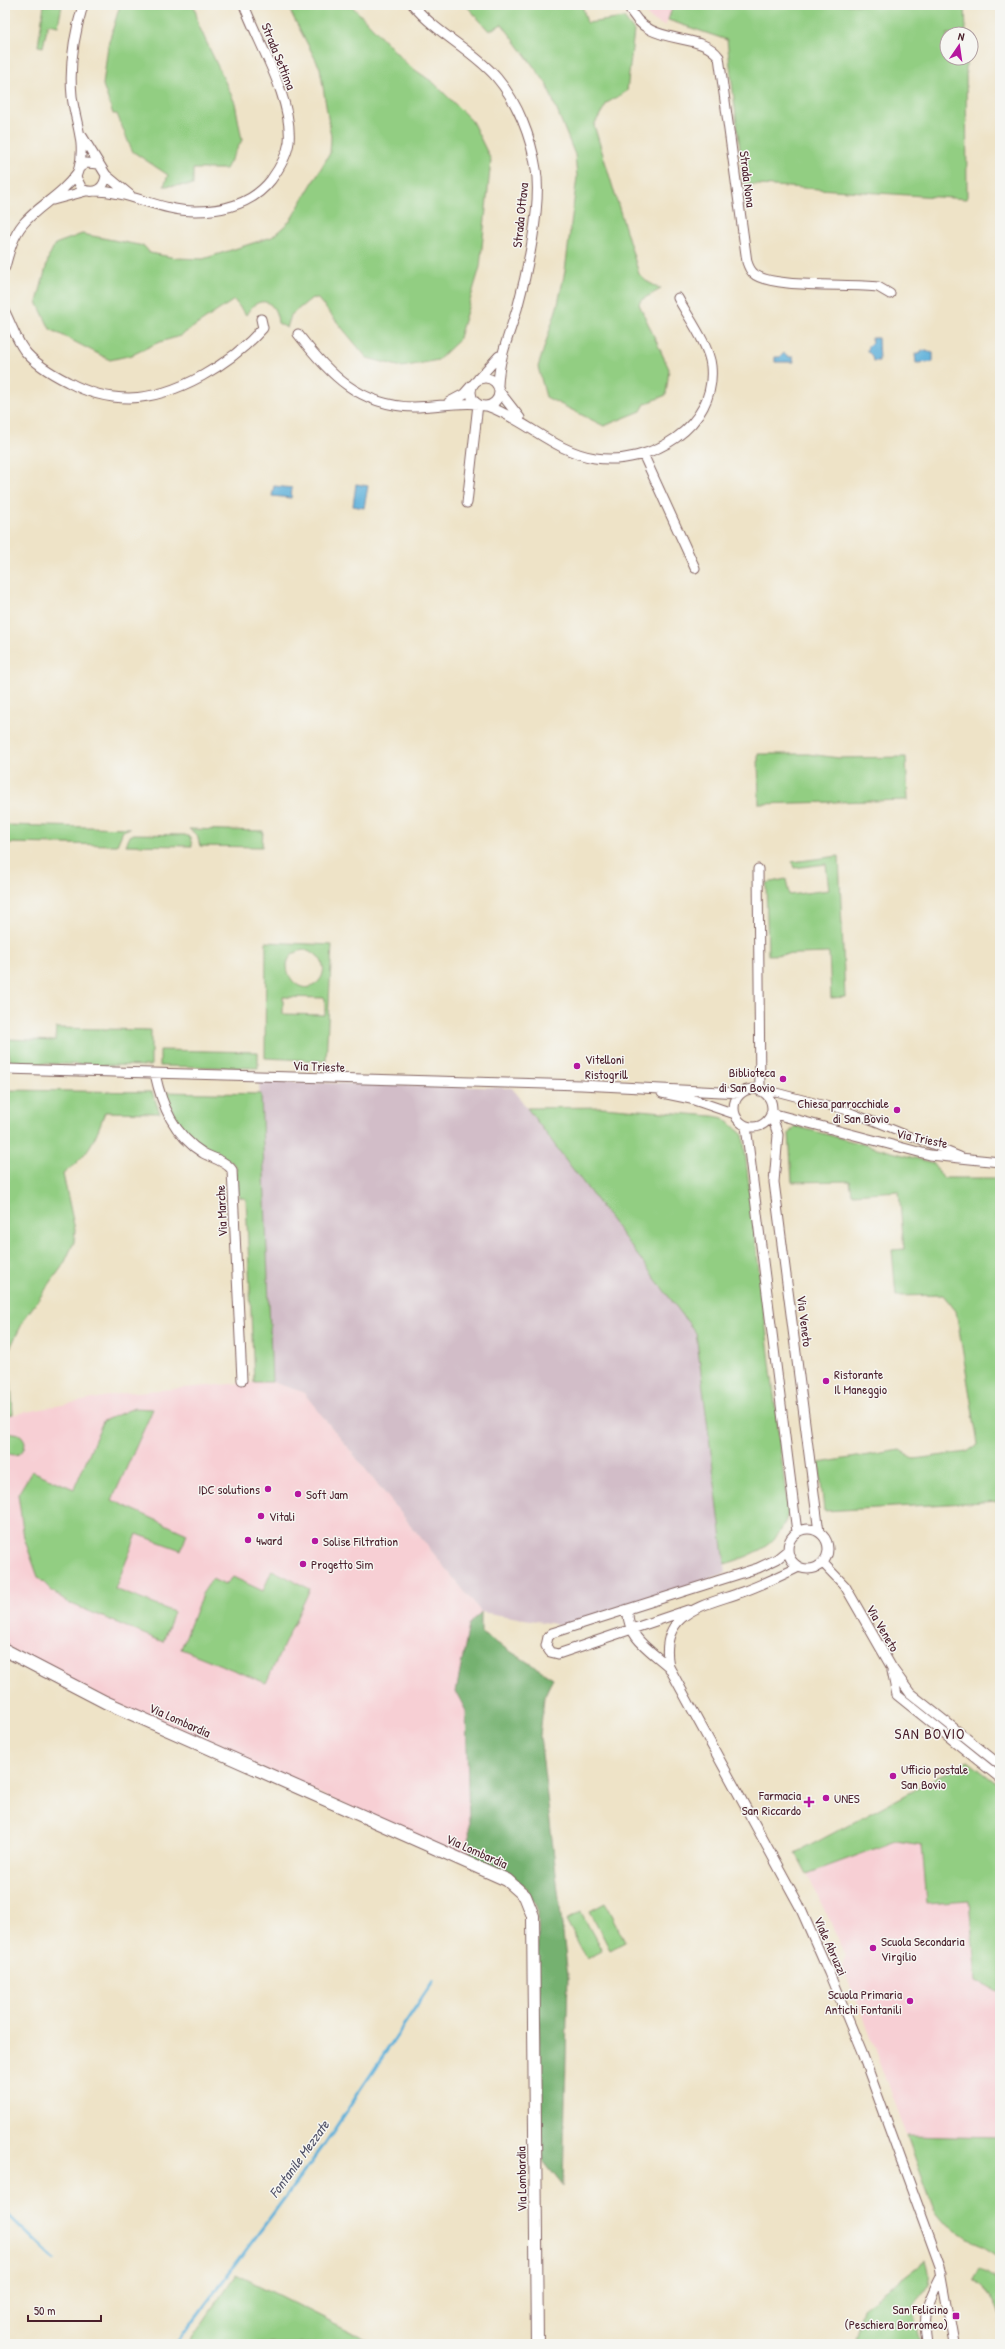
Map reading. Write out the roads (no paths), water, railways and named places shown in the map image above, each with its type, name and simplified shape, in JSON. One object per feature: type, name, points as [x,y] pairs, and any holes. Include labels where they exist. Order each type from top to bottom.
[{"type":"street","name":"Strada Settima","points":[[5,267],[14,237],[22,225],[52,200],[78,171],[82,158],[81,133],[72,96],[71,69],[74,39],[83,5]]},
{"type":"street","name":"Strada Settima","points":[[52,200],[90,191],[107,191],[174,209],[215,209],[232,206],[254,197],[261,191],[277,171],[289,143],[286,118],[275,75],[244,5]]},
{"type":"street","name":"Strada Ottava","points":[[413,5],[443,34],[475,56],[509,94],[527,134],[536,169],[537,188],[534,219],[525,276],[502,352],[499,388],[525,423]]},
{"type":"street","name":"Strada Nona","points":[[628,5],[633,16],[648,28],[666,37],[701,44],[714,49],[719,57],[747,262],[752,273],[765,280],[787,283],[878,287],[890,294]]},
{"type":"street","name":"Strada Settima","points":[[81,133],[106,175],[133,197]]},
{"type":"street","points":[[99,164],[90,162],[78,171],[79,186],[90,191],[104,184],[106,175]]},
{"type":"street","name":"Strada Ottava","points":[[298,334],[319,361],[339,381],[364,396],[390,405],[415,407],[478,404],[487,406],[525,423],[556,444],[575,453],[595,458],[619,459],[644,454],[669,442],[686,429],[700,415],[708,400],[711,384],[711,365],[707,352],[678,298]]},
{"type":"street","points":[[5,312],[23,349],[34,361],[57,377],[79,388],[108,397],[130,398],[177,387],[201,376],[225,362],[245,348],[263,328],[261,319]]},
{"type":"street","name":"Strada Ottava","points":[[438,405],[455,400],[495,362],[502,352]]},
{"type":"street","points":[[466,503],[478,404],[471,391],[476,381],[490,378],[499,388],[494,402],[487,406]]},
{"type":"street","points":[[644,454],[695,568]]},
{"type":"street","points":[[740,1093],[734,1103],[735,1114],[740,1122],[746,1126],[761,1125],[771,1113],[770,1101],[762,1092],[758,869]]},
{"type":"street","name":"Via Trieste","points":[[5,1067],[154,1074],[631,1087]]},
{"type":"street","name":"Via Marche","points":[[154,1074],[164,1106],[179,1132],[194,1146],[225,1164],[232,1170],[242,1380]]},
{"type":"street","points":[[631,1087],[740,1093],[751,1089],[762,1092],[776,1092],[848,1111],[964,1158]]},
{"type":"street","points":[[631,1087],[691,1099],[735,1114]]},
{"type":"street","name":"Via Trieste","points":[[771,1113],[930,1155],[1000,1162]]},
{"type":"street","name":"Via Veneto","points":[[771,1113],[778,1135],[774,1182],[819,1532]]},
{"type":"street","points":[[746,1126],[797,1532]]},
{"type":"street","points":[[788,1550],[777,1559],[758,1568],[552,1634],[548,1638],[546,1646],[550,1652],[558,1654],[769,1582],[799,1567],[814,1568],[823,1563],[828,1549],[826,1539],[819,1532],[810,1529],[797,1532],[789,1541],[788,1550],[790,1559],[799,1567]]},
{"type":"street","name":"Via Veneto","points":[[823,1563],[845,1586],[892,1668],[910,1693],[1000,1765]]},
{"type":"street","points":[[628,1609],[631,1629],[646,1648],[669,1667]]},
{"type":"street","points":[[669,1667],[667,1652],[670,1638],[675,1627],[691,1609]]},
{"type":"street","name":"Via Lombardia","points":[[5,1650],[105,1702],[507,1880],[525,1896],[532,1916],[537,2344]]},
{"type":"street","name":"Viale Abruzzi","points":[[669,1667],[799,1905],[862,2053],[942,2274],[954,2344]]},
{"type":"street","name":"Via Veneto","points":[[892,1668],[897,1695],[1000,1778]]},
{"type":"street","points":[[927,2344],[924,2324],[926,2309],[942,2274]]},
{"type":"water","points":[[871,338],[878,338],[879,361],[873,361],[872,356],[867,351],[868,346],[872,343]]},
{"type":"water","points":[[922,350],[933,353],[933,362],[916,363],[915,354],[919,354]]},
{"type":"water","points":[[784,353],[789,357],[793,357],[794,362],[775,362],[775,357],[780,357]]},
{"type":"water","points":[[356,484],[368,486],[364,508],[353,506]]},
{"type":"water","points":[[274,486],[292,488],[291,498],[272,496]]},
{"type":"waterway","name":"Fontanile Mezzate","points":[[176,2344],[324,2145],[433,1981]]},
{"type":"waterway","points":[[5,2212],[54,2259]]},
{"type":"place","name":"Vitelloni Ristogrill","points":[[577,1066]]},
{"type":"place","name":"Biblioteca di San Bovio","points":[[783,1079]]},
{"type":"place","name":"Chiesa parrocchiale di San Bovio","points":[[897,1110]]},
{"type":"place","name":"Ristorante Il Maneggio","points":[[826,1381]]},
{"type":"place","name":"IDC solutions","points":[[268,1489]]},
{"type":"place","name":"Soft Jam","points":[[298,1494]]},
{"type":"place","name":"Vitali","points":[[261,1516]]},
{"type":"place","name":"4ward","points":[[248,1540]]},
{"type":"place","name":"Solise Filtration","points":[[315,1541]]},
{"type":"place","name":"Progetto Sim","points":[[303,1564]]},
{"type":"place","name":"Ufficio postale San Bovio","points":[[893,1776]]},
{"type":"place","name":"UNES","points":[[826,1798]]},
{"type":"place","name":"Farmacia San Riccardo","points":[[809,1802]]},
{"type":"place","name":"Scuola Secondaria Virgilio","points":[[873,1948]]},
{"type":"place","name":"Scuola Primaria Antichi Fontanili","points":[[910,2001]]},
{"type":"place","name":"San Felicino (Peschiera Borromeo)","points":[[956,2316]]},
{"type":"district","name":"SAN BOVIO","points":[[930,1734]]}]
